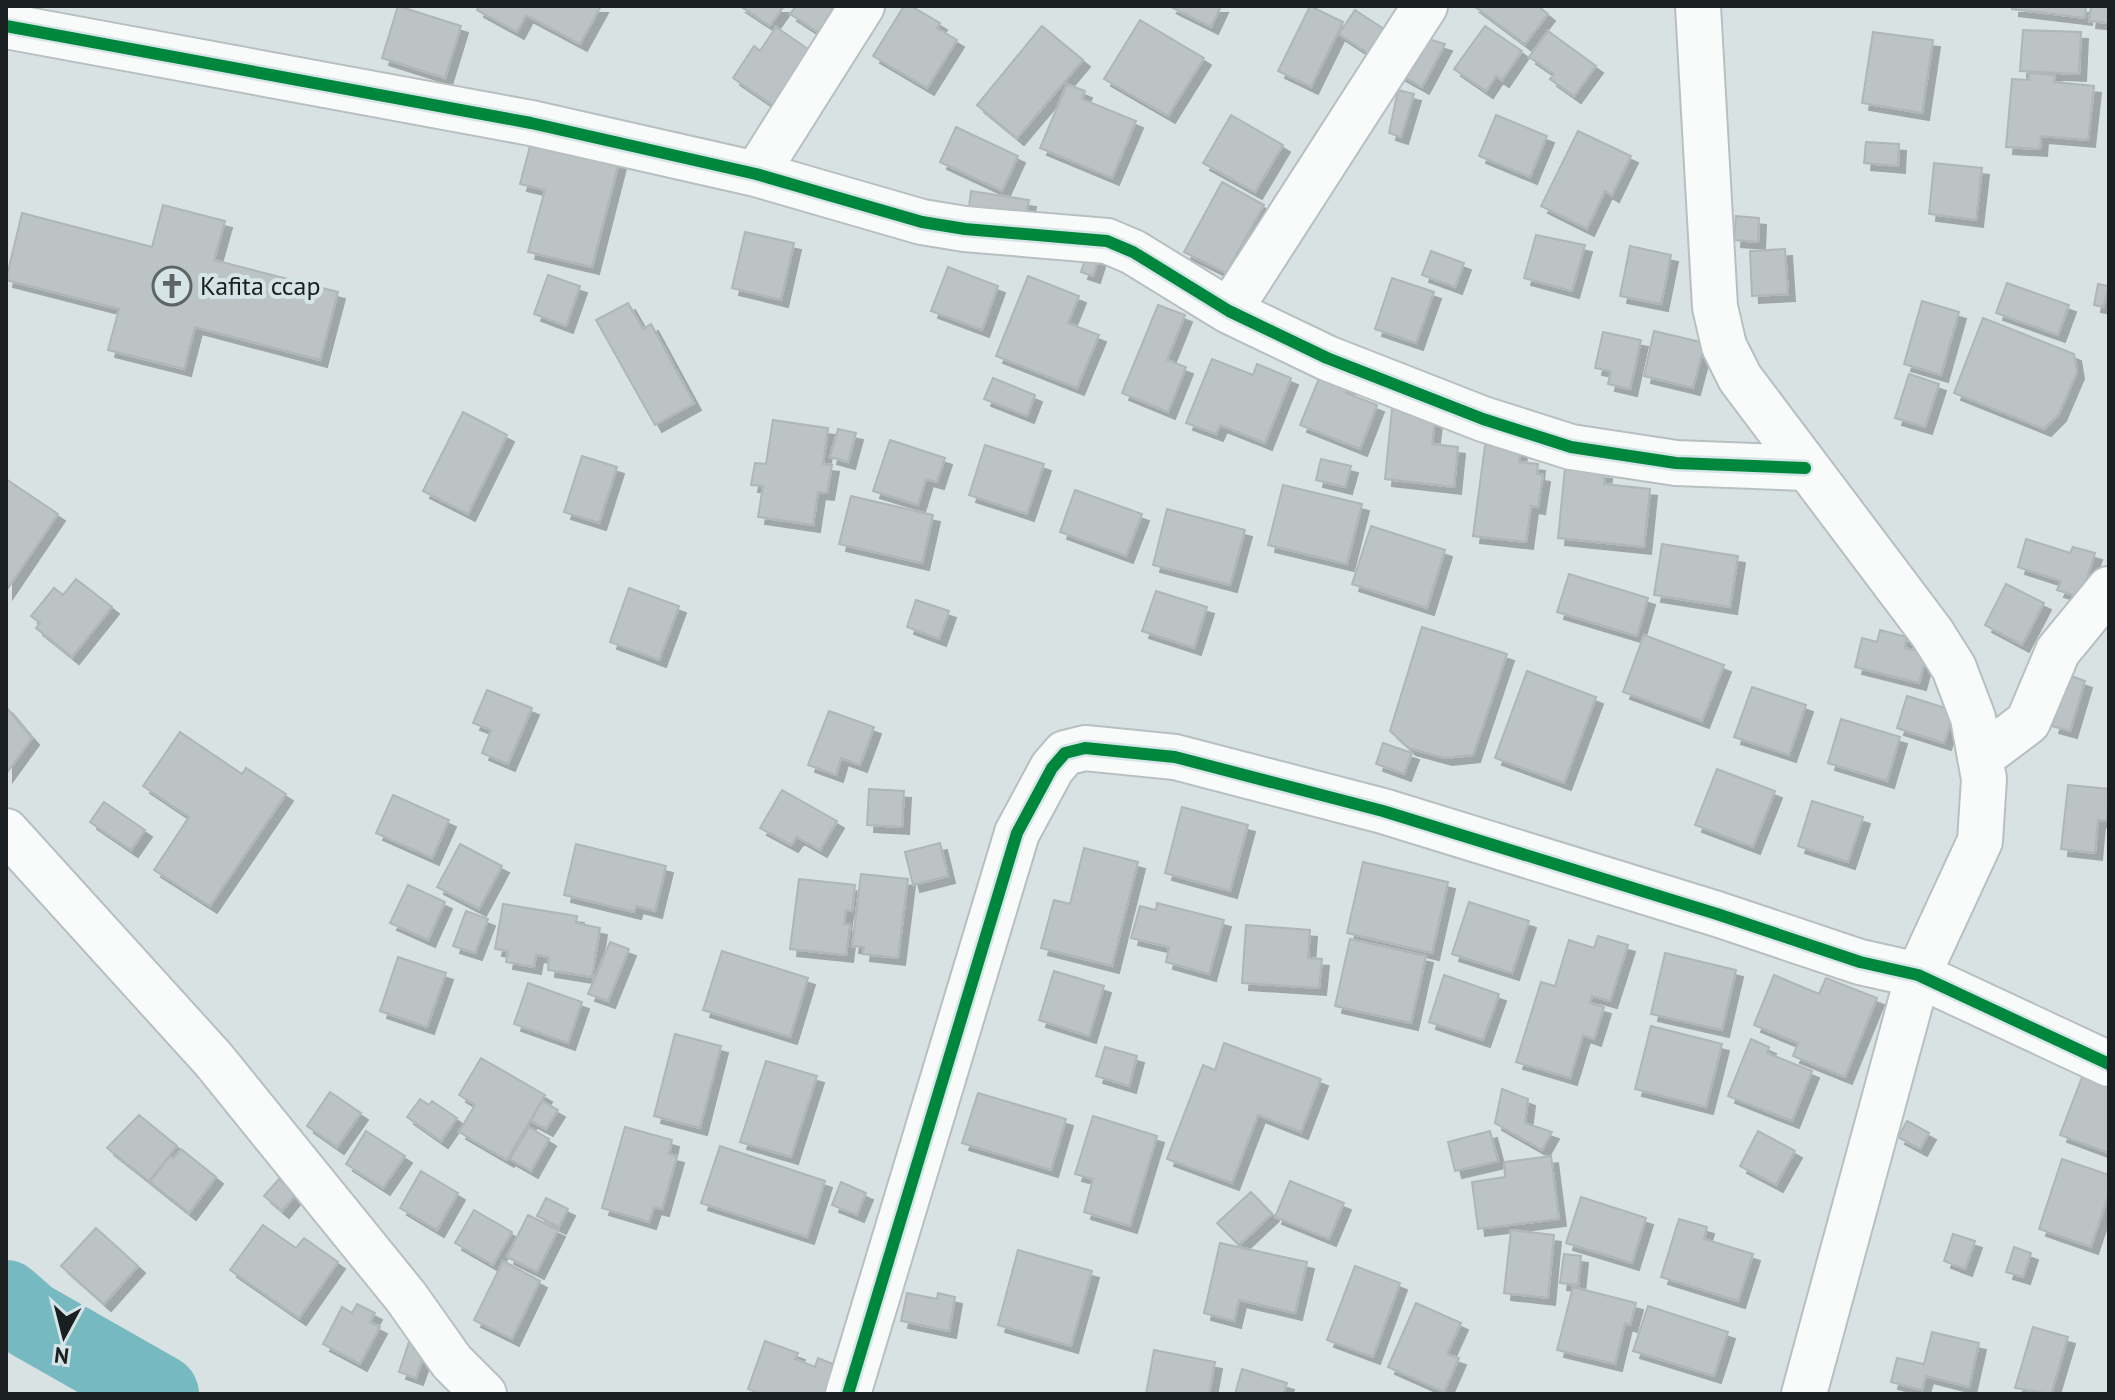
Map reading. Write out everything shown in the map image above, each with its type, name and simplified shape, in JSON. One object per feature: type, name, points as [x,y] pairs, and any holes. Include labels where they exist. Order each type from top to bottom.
[{"type":"street","points":[[756,174],[862,6]]},
{"type":"street","points":[[1229,311],[1425,6]]},
{"type":"street","points":[[1698,6],[1715,307],[1724,346],[1740,378],[1932,633],[1954,668],[1973,718],[1984,779],[1980,841],[1918,975],[1804,1394]]},
{"type":"street","points":[[6,26],[531,123],[756,174],[922,222],[965,229],[1107,241],[1133,252],[1229,311],[1327,358],[1483,419],[1571,447],[1676,463],[1805,468]]},
{"type":"street","points":[[1980,758],[2028,722],[2058,651],[2109,589]]},
{"type":"street","points":[[848,1394],[1017,833],[1052,768],[1065,753],[1085,748],[1190,761],[1383,811],[1717,914],[1860,962],[1918,975],[2109,1064]]},
{"type":"street","points":[[6,831],[213,1059],[406,1297],[452,1362],[484,1394]]},
{"type":"building","points":[[398,6],[461,26],[445,78],[382,58]]},
{"type":"building","points":[[479,6],[601,6],[580,44],[526,15],[517,32],[477,10]]},
{"type":"building","points":[[740,6],[784,6],[770,26]]},
{"type":"building","points":[[796,6],[829,6],[833,9],[818,32],[790,14]]},
{"type":"building","points":[[904,6],[911,6],[940,23],[937,28],[957,40],[927,88],[873,56]]},
{"type":"building","points":[[1169,6],[1221,6],[1211,27]]},
{"type":"building","points":[[1310,6],[1343,22],[1311,87],[1278,71]]},
{"type":"building","points":[[1474,6],[1538,6],[1548,14],[1525,44]]},
{"type":"building","points":[[2012,6],[2086,6],[2085,18],[2012,9]]},
{"type":"building","points":[[2091,6],[2109,6],[2109,23],[2089,21]]},
{"type":"building","points":[[1355,10],[1384,29],[1368,53],[1339,34]]},
{"type":"building","points":[[1140,20],[1204,58],[1168,116],[1104,79]]},
{"type":"building","points":[[1042,26],[1083,60],[1017,138],[977,105]]},
{"type":"building","points":[[1485,26],[1522,51],[1502,80],[1496,76],[1486,91],[1454,69]]},
{"type":"building","points":[[776,27],[811,51],[774,106],[733,78],[754,46],[760,51]]},
{"type":"building","points":[[2023,30],[2081,32],[2079,74],[2020,71]]},
{"type":"building","points":[[1548,31],[1596,66],[1574,96],[1550,79],[1554,74],[1529,57]]},
{"type":"building","points":[[1873,32],[1933,40],[1922,113],[1862,103]]},
{"type":"building","points":[[1419,36],[1445,44],[1422,87],[1397,73]]},
{"type":"building","points":[[2029,73],[2055,75],[2054,82],[2094,86],[2088,140],[2041,136],[2040,149],[2006,147],[2012,79],[2029,80]]},
{"type":"building","points":[[1067,84],[1085,91],[1082,99],[1136,121],[1112,178],[1040,148]]},
{"type":"building","points":[[1398,90],[1414,94],[1401,137],[1389,133]]},
{"type":"building","points":[[1231,115],[1283,145],[1255,192],[1203,163]]},
{"type":"building","points":[[1496,115],[1547,136],[1530,177],[1479,156]]},
{"type":"building","points":[[956,127],[1018,156],[1002,191],[940,162]]},
{"type":"building","points":[[1578,131],[1631,156],[1612,195],[1605,191],[1587,229],[1541,206]]},
{"type":"building","points":[[533,135],[620,158],[592,267],[528,252],[545,190],[520,184]]},
{"type":"building","points":[[1866,142],[1899,144],[1898,166],[1864,163]]},
{"type":"building","points":[[1934,163],[1982,168],[1976,220],[1929,214]]},
{"type":"building","points":[[1222,182],[1264,205],[1226,273],[1184,252]]},
{"type":"building","points":[[971,191],[1029,200],[1026,216],[969,207]]},
{"type":"building","name":"Kafita ccap","points":[[163,205],[225,221],[214,260],[338,292],[320,360],[195,327],[184,369],[108,350],[119,309],[6,280],[22,213],[152,247]]},
{"type":"building","points":[[1736,216],[1759,218],[1758,242],[1734,240]]},
{"type":"building","points":[[745,232],[794,243],[781,300],[732,288]]},
{"type":"building","points":[[1536,235],[1585,245],[1572,291],[1524,278]]},
{"type":"building","points":[[1630,246],[1671,255],[1661,304],[1620,296]]},
{"type":"building","points":[[1785,249],[1788,294],[1752,296],[1750,251]]},
{"type":"building","points":[[1088,250],[1100,254],[1093,276],[1081,272]]},
{"type":"building","points":[[1431,251],[1464,263],[1455,287],[1422,275]]},
{"type":"building","points":[[948,267],[998,286],[982,330],[931,311]]},
{"type":"building","points":[[548,275],[580,286],[566,326],[534,314]]},
{"type":"building","points":[[1028,276],[1079,296],[1068,323],[1099,335],[1077,388],[996,356]]},
{"type":"building","points":[[1392,278],[1434,292],[1416,343],[1375,329]]},
{"type":"building","points":[[2007,283],[2069,305],[2058,335],[1996,313]]},
{"type":"building","points":[[2098,284],[2109,286],[2103,307],[2094,305]]},
{"type":"building","points":[[1922,301],[1959,312],[1941,375],[1904,364]]},
{"type":"building","points":[[628,303],[643,329],[651,324],[694,403],[655,425],[596,320]]},
{"type":"building","points":[[1158,305],[1185,315],[1167,360],[1186,367],[1168,412],[1122,393]]},
{"type":"building","points":[[1983,318],[2074,354],[2077,372],[2059,414],[2044,429],[1954,393]]},
{"type":"building","points":[[1654,331],[1705,343],[1693,388],[1644,376]]},
{"type":"building","points":[[1603,332],[1641,340],[1630,389],[1608,384],[1611,371],[1595,368]]},
{"type":"building","points":[[1212,359],[1253,375],[1257,364],[1291,378],[1265,443],[1220,425],[1216,434],[1186,423]]},
{"type":"building","points":[[1909,374],[1939,384],[1925,427],[1895,418]]},
{"type":"building","points":[[1320,376],[1348,387],[1346,393],[1377,405],[1360,449],[1300,425]]},
{"type":"building","points":[[993,378],[1035,395],[1027,416],[984,399]]},
{"type":"building","points":[[1393,399],[1437,403],[1432,444],[1458,447],[1454,487],[1385,479]]},
{"type":"building","points":[[463,412],[507,435],[468,514],[423,491]]},
{"type":"building","points":[[773,420],[828,428],[823,464],[832,465],[827,493],[818,492],[813,525],[758,517],[763,486],[751,485],[755,463],[766,464]]},
{"type":"building","points":[[838,429],[856,433],[848,462],[830,457]]},
{"type":"building","points":[[890,440],[945,458],[937,482],[926,479],[918,505],[873,491]]},
{"type":"building","points":[[985,445],[1044,464],[1027,514],[969,495]]},
{"type":"building","points":[[1485,445],[1520,449],[1519,462],[1538,464],[1537,474],[1543,475],[1538,507],[1531,506],[1526,542],[1473,536]]},
{"type":"building","points":[[582,456],[617,467],[599,523],[564,512]]},
{"type":"building","points":[[1321,459],[1351,466],[1345,487],[1316,480]]},
{"type":"building","points":[[1565,468],[1605,472],[1604,484],[1650,489],[1644,547],[1558,538]]},
{"type":"building","points":[[6,479],[58,514],[6,591]]},
{"type":"building","points":[[1283,485],[1362,504],[1347,564],[1268,545]]},
{"type":"building","points":[[1075,490],[1142,514],[1126,556],[1060,532]]},
{"type":"building","points":[[851,496],[933,515],[922,563],[839,544]]},
{"type":"building","points":[[1167,509],[1245,530],[1230,585],[1153,565]]},
{"type":"building","points":[[1371,526],[1445,550],[1427,608],[1352,584]]},
{"type":"building","points":[[2026,539],[2070,553],[2073,547],[2095,553],[2081,597],[2057,590],[2061,581],[2018,567]]},
{"type":"building","points":[[1662,544],[1738,556],[1730,607],[1654,595]]},
{"type":"building","points":[[1569,574],[1648,598],[1637,636],[1557,612]]},
{"type":"building","points":[[76,579],[112,607],[72,657],[36,628],[40,623],[31,616],[54,588],[63,595]]},
{"type":"building","points":[[2006,584],[2044,603],[2022,645],[1985,625]]},
{"type":"building","points":[[629,588],[679,606],[659,660],[610,642]]},
{"type":"building","points":[[1156,591],[1207,607],[1194,648],[1142,631]]},
{"type":"building","points":[[916,600],[949,611],[939,639],[907,627]]},
{"type":"building","points":[[1422,627],[1507,654],[1473,755],[1445,758],[1409,748],[1390,731]]},
{"type":"building","points":[[1880,630],[1907,637],[1905,648],[1927,653],[1919,683],[1855,667],[1862,638],[1877,642]]},
{"type":"building","points":[[1644,635],[1724,665],[1702,721],[1623,692]]},
{"type":"building","points":[[1527,671],[1596,697],[1564,783],[1495,758]]},
{"type":"building","points":[[2068,675],[2085,681],[2070,731],[2052,726]]},
{"type":"building","points":[[1752,687],[1806,705],[1789,755],[1734,737]]},
{"type":"building","points":[[487,690],[532,708],[508,764],[482,753],[491,730],[473,723]]},
{"type":"building","points":[[1907,696],[1955,711],[1944,743],[1897,728]]},
{"type":"building","points":[[6,707],[32,738],[6,774]]},
{"type":"building","points":[[829,711],[874,727],[860,765],[841,758],[836,775],[808,765]]},
{"type":"building","points":[[1841,719],[1900,737],[1887,781],[1828,763]]},
{"type":"building","points":[[180,732],[242,774],[246,768],[286,794],[210,906],[154,870],[189,817],[143,786]]},
{"type":"building","points":[[1383,743],[1412,753],[1404,774],[1376,764]]},
{"type":"building","points":[[1717,769],[1775,791],[1753,847],[1695,825]]},
{"type":"building","points":[[2068,785],[2109,789],[2107,821],[2098,820],[2095,853],[2061,849]]},
{"type":"building","points":[[869,789],[904,791],[902,827],[867,825]]},
{"type":"building","points":[[782,790],[837,821],[820,850],[797,837],[791,845],[760,828]]},
{"type":"building","points":[[393,795],[449,820],[432,858],[376,833]]},
{"type":"building","points":[[1812,801],[1863,817],[1848,862],[1798,846]]},
{"type":"building","points":[[104,802],[145,830],[131,850],[90,822]]},
{"type":"building","points":[[1182,807],[1248,825],[1230,891],[1165,873]]},
{"type":"building","points":[[940,843],[948,876],[913,885],[905,852]]},
{"type":"building","points":[[460,844],[502,866],[479,909],[437,887]]},
{"type":"building","points":[[576,844],[666,866],[655,911],[636,906],[634,912],[564,895]]},
{"type":"building","points":[[1084,848],[1138,862],[1112,966],[1041,948],[1054,900],[1070,904]]},
{"type":"building","points":[[1363,862],[1448,882],[1432,953],[1347,933]]},
{"type":"building","points":[[861,874],[908,879],[898,958],[863,954],[864,947],[852,946]]},
{"type":"building","points":[[799,879],[855,885],[852,911],[846,910],[844,924],[850,925],[846,955],[790,949]]},
{"type":"building","points":[[408,885],[445,902],[428,940],[390,923]]},
{"type":"building","points":[[1469,902],[1529,921],[1512,973],[1452,954]]},
{"type":"building","points":[[1157,903],[1224,920],[1209,974],[1166,962],[1169,947],[1131,938],[1140,906],[1156,910]]},
{"type":"building","points":[[503,904],[577,916],[576,923],[600,928],[592,977],[548,970],[549,957],[536,955],[534,967],[506,962],[508,951],[495,949]]},
{"type":"building","points":[[466,911],[488,919],[475,953],[453,946]]},
{"type":"building","points":[[1246,925],[1310,930],[1308,958],[1322,959],[1319,988],[1242,983]]},
{"type":"building","points":[[1598,936],[1628,945],[1610,1001],[1592,996],[1590,1003],[1604,1007],[1594,1039],[1583,1035],[1570,1078],[1516,1062],[1541,982],[1555,986],[1569,940],[1594,948]]},
{"type":"building","points":[[1350,939],[1426,956],[1411,1023],[1335,1006]]},
{"type":"building","points":[[610,942],[629,949],[608,1001],[588,994]]},
{"type":"building","points":[[722,951],[808,978],[790,1037],[703,1010]]},
{"type":"building","points":[[1665,953],[1736,970],[1722,1030],[1651,1014]]},
{"type":"building","points":[[398,957],[446,973],[427,1027],[380,1011]]},
{"type":"building","points":[[1054,971],[1104,986],[1089,1036],[1039,1020]]},
{"type":"building","points":[[1444,975],[1499,994],[1483,1040],[1429,1022]]},
{"type":"building","points":[[1774,975],[1819,994],[1826,978],[1877,998],[1845,1077],[1793,1056],[1798,1043],[1754,1025]]},
{"type":"building","points":[[528,983],[582,1002],[568,1043],[514,1024]]},
{"type":"building","points":[[1651,1026],[1722,1044],[1706,1107],[1635,1089]]},
{"type":"building","points":[[675,1034],[721,1046],[700,1128],[654,1116]]},
{"type":"building","points":[[1751,1039],[1769,1047],[1767,1053],[1812,1071],[1792,1121],[1728,1096]]},
{"type":"building","points":[[1224,1043],[1321,1079],[1301,1132],[1258,1115],[1232,1183],[1167,1159],[1203,1065],[1215,1070]]},
{"type":"building","points":[[1105,1047],[1137,1056],[1129,1086],[1096,1076]]},
{"type":"building","points":[[481,1058],[545,1095],[507,1160],[459,1132],[475,1105],[459,1095]]},
{"type":"building","points":[[766,1061],[817,1076],[791,1157],[740,1142]]},
{"type":"building","points":[[2084,1072],[2109,1081],[2109,1153],[2060,1135]]},
{"type":"building","points":[[1502,1089],[1528,1099],[1525,1123],[1552,1132],[1542,1150],[1495,1123]]},
{"type":"building","points":[[330,1092],[361,1113],[337,1147],[307,1126]]},
{"type":"building","points":[[978,1093],[1066,1119],[1051,1170],[962,1143]]},
{"type":"building","points":[[420,1099],[429,1105],[432,1101],[457,1118],[441,1141],[407,1117]]},
{"type":"building","points":[[542,1101],[558,1110],[546,1129],[531,1121]]},
{"type":"building","points":[[139,1115],[177,1146],[149,1181],[107,1148]]},
{"type":"building","points":[[1093,1116],[1157,1136],[1130,1226],[1084,1212],[1093,1179],[1075,1174]]},
{"type":"building","points":[[1907,1121],[1929,1133],[1920,1149],[1898,1137]]},
{"type":"building","points":[[529,1127],[549,1139],[531,1171],[510,1159]]},
{"type":"building","points":[[625,1127],[672,1140],[669,1154],[677,1156],[662,1209],[654,1207],[649,1222],[602,1208]]},
{"type":"building","points":[[366,1131],[405,1156],[383,1188],[346,1164]]},
{"type":"building","points":[[1490,1131],[1498,1161],[1455,1171],[1448,1142]]},
{"type":"building","points":[[1758,1131],[1795,1151],[1776,1185],[1740,1166]]},
{"type":"building","points":[[720,1146],[825,1181],[807,1237],[701,1203]]},
{"type":"building","points":[[181,1149],[216,1177],[189,1213],[150,1182],[170,1156],[173,1158]]},
{"type":"building","points":[[1551,1156],[1559,1219],[1478,1229],[1472,1182],[1505,1177],[1504,1162]]},
{"type":"building","points":[[2062,1159],[2109,1175],[2109,1193],[2091,1247],[2039,1229]]},
{"type":"building","points":[[421,1171],[458,1193],[437,1230],[400,1208]]},
{"type":"building","points":[[279,1179],[296,1194],[282,1211],[264,1196]]},
{"type":"building","points":[[1290,1181],[1344,1203],[1329,1239],[1275,1217]]},
{"type":"building","points":[[841,1182],[866,1193],[857,1215],[832,1205]]},
{"type":"building","points":[[1251,1192],[1272,1214],[1239,1245],[1217,1223]]},
{"type":"building","points":[[1581,1197],[1646,1218],[1632,1263],[1566,1243]]},
{"type":"building","points":[[546,1198],[568,1209],[559,1227],[537,1216]]},
{"type":"building","points":[[474,1210],[512,1232],[493,1265],[455,1243]]},
{"type":"building","points":[[528,1215],[558,1230],[537,1272],[507,1257]]},
{"type":"building","points":[[1679,1219],[1707,1227],[1704,1239],[1753,1254],[1738,1301],[1661,1277]]},
{"type":"building","points":[[263,1225],[296,1248],[304,1238],[338,1262],[299,1318],[230,1270]]},
{"type":"building","points":[[96,1228],[138,1266],[104,1304],[61,1266]]},
{"type":"building","points":[[1511,1230],[1554,1235],[1548,1298],[1504,1293]]},
{"type":"building","points":[[1953,1234],[1975,1241],[1965,1269],[1944,1261]]},
{"type":"building","points":[[1220,1243],[1307,1262],[1295,1313],[1239,1300],[1234,1321],[1204,1313]]},
{"type":"building","points":[[2014,1247],[2031,1253],[2023,1277],[2006,1272]]},
{"type":"building","points":[[1018,1250],[1092,1271],[1071,1346],[998,1325]]},
{"type":"building","points":[[1564,1254],[1581,1256],[1578,1285],[1560,1283]]},
{"type":"building","points":[[503,1261],[540,1281],[512,1339],[474,1320]]},
{"type":"building","points":[[1355,1266],[1400,1283],[1373,1357],[1327,1340]]},
{"type":"building","points":[[1573,1287],[1636,1303],[1630,1325],[1625,1323],[1615,1364],[1557,1350]]},
{"type":"building","points":[[907,1293],[937,1299],[938,1293],[955,1297],[949,1331],[901,1321]]},
{"type":"building","points":[[1416,1303],[1461,1323],[1447,1354],[1459,1358],[1444,1392],[1388,1367]]},
{"type":"building","points":[[357,1304],[375,1313],[370,1322],[380,1327],[360,1364],[323,1344],[342,1307],[352,1313]]},
{"type":"building","points":[[1648,1306],[1728,1332],[1714,1376],[1633,1351]]},
{"type":"building","points":[[2033,1327],[2068,1337],[2051,1394],[2015,1388]]},
{"type":"building","points":[[1932,1332],[1979,1343],[1969,1387],[1926,1376],[1922,1390],[1891,1382],[1897,1358],[1924,1364]]},
{"type":"building","points":[[412,1333],[430,1339],[416,1378],[399,1372]]},
{"type":"building","points":[[765,1341],[798,1353],[795,1359],[815,1367],[818,1358],[846,1369],[837,1394],[761,1394],[748,1389]]},
{"type":"building","points":[[1154,1350],[1215,1362],[1209,1394],[1146,1394]]},
{"type":"building","points":[[1242,1369],[1287,1383],[1283,1394],[1235,1394]]},
{"type":"waterway","points":[[6,1299],[30,1320],[160,1394]]},
{"type":"cycle path","points":[[6,26],[531,123],[756,174],[922,222],[965,229],[1107,241],[1133,252],[1229,311],[1327,358],[1483,419],[1571,447],[1676,463],[1805,468]]},
{"type":"cycle path","points":[[848,1394],[1017,833],[1052,768],[1065,753],[1085,748],[1175,757],[1383,811],[1717,914],[1860,962],[1918,975],[2109,1064]]},
{"type":"place","name":"Kafita ccap","points":[[172,286]]}]
